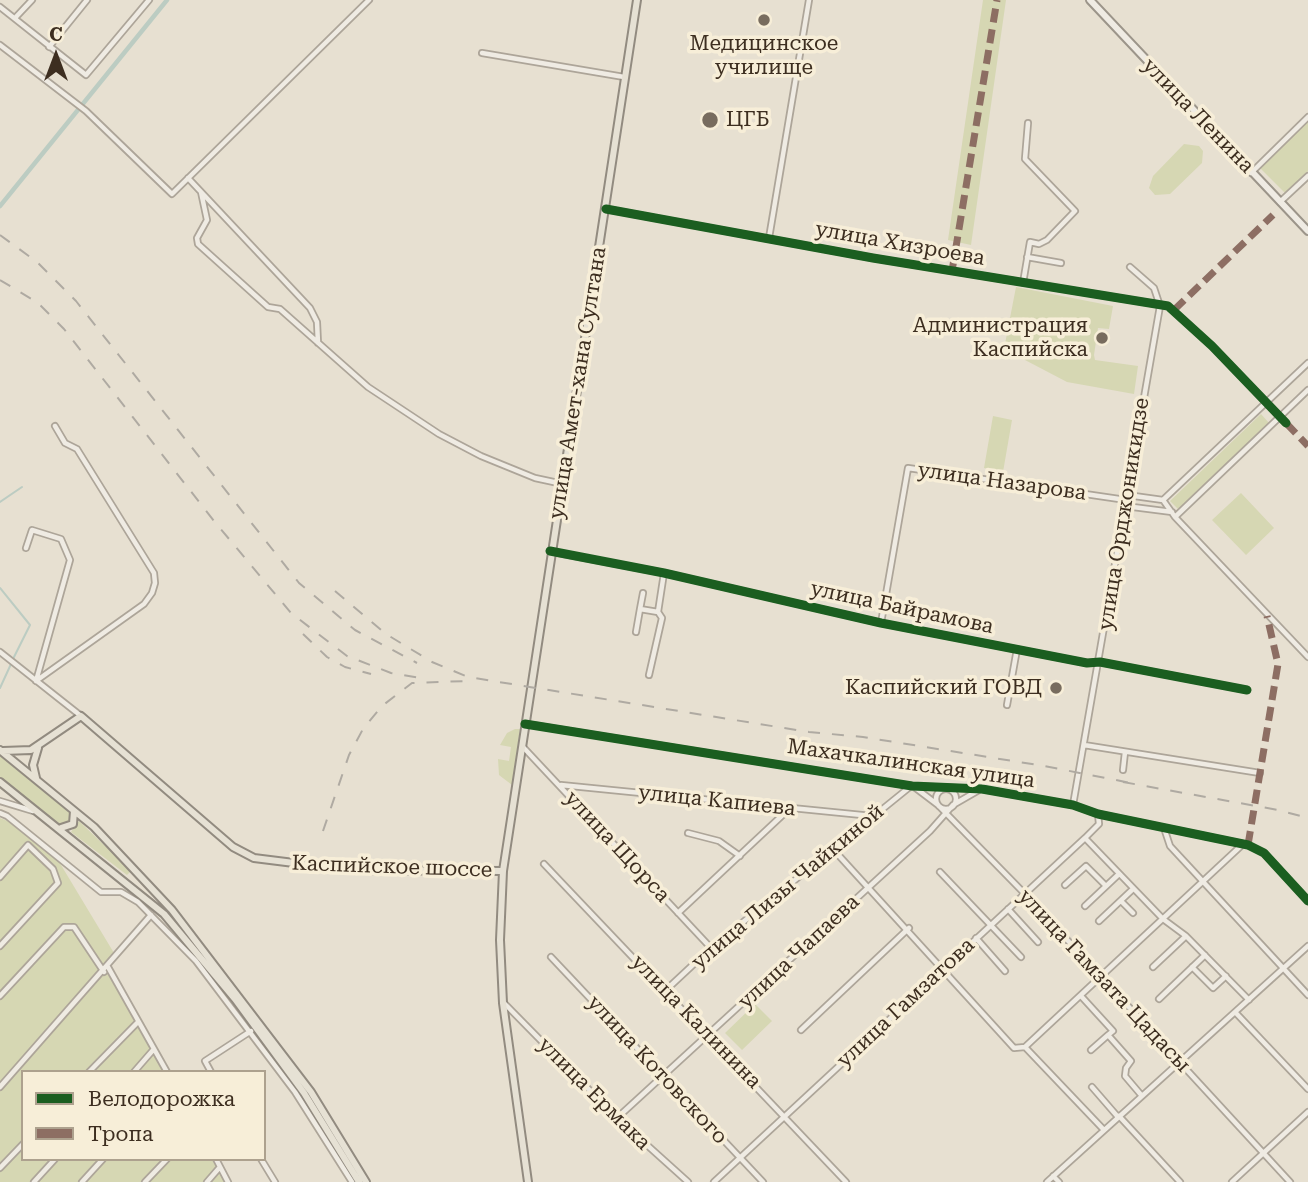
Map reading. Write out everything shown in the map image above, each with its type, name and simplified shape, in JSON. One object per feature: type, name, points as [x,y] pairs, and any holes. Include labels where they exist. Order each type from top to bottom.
[{"type":"main road","name":"улица Амет-хана Султана","points":[[528,1182],[503,1003],[500,940],[503,871],[637,0]]},
{"type":"main road","points":[[1,750],[24,752],[39,747],[81,716]]},
{"type":"main road","name":"Каспийское шоссе","points":[[81,716],[233,847],[254,859],[350,870],[503,871]]},
{"type":"main road","points":[[39,747],[33,765],[40,784]]},
{"type":"main road","points":[[1,750],[94,827],[173,910],[311,1092],[366,1182]]},
{"type":"main road","points":[[0,782],[164,914],[235,999],[304,1093],[359,1182]]},
{"type":"main road","points":[[59,828],[73,824],[74,810]]},
{"type":"street","points":[[15,18],[32,0]]},
{"type":"street","points":[[49,47],[87,0]]},
{"type":"street","points":[[0,7],[86,75],[149,0]]},
{"type":"street","points":[[0,46],[86,111],[172,194],[369,0]]},
{"type":"street","points":[[769,238],[809,1],[799,0]]},
{"type":"street","name":"улица Ленина","points":[[1090,0],[1308,231]]},
{"type":"street","points":[[482,53],[551,67],[624,77]]},
{"type":"street","points":[[1251,173],[1308,117]]},
{"type":"street","points":[[1023,283],[1030,242],[1040,244],[1046,240],[1075,211],[1025,159],[1028,123]]},
{"type":"street","points":[[1280,202],[1308,176]]},
{"type":"street","points":[[188,178],[310,307],[317,322],[318,344]]},
{"type":"street","points":[[201,192],[207,219],[197,238],[198,244],[268,307],[280,309],[368,387],[439,434],[535,478],[563,484]]},
{"type":"street","name":"улица Хизроева","points":[[606,209],[1168,306],[1286,423]]},
{"type":"street","points":[[1027,257],[1061,263]]},
{"type":"street","points":[[1130,267],[1154,288],[1160,306]]},
{"type":"street","name":"улица Орджоникидзе","points":[[1073,805],[1160,306]]},
{"type":"street","points":[[1308,363],[1163,500],[1173,515],[1308,657]]},
{"type":"street","points":[[1173,515],[1308,390]]},
{"type":"street","points":[[36,681],[144,604],[155,583],[154,573],[77,449],[65,443],[55,426]]},
{"type":"street","name":"улица Назарова","points":[[881,623],[908,468],[1126,500],[1163,500]]},
{"type":"street","points":[[1126,500],[1173,515]]},
{"type":"street","points":[[26,548],[32,530],[61,539],[70,560],[36,681]]},
{"type":"street","name":"улица Байрамова","points":[[551,551],[664,573],[881,623],[1094,665],[1100,662],[1247,690]]},
{"type":"street","points":[[649,675],[662,618],[658,612],[664,573]]},
{"type":"street","points":[[636,632],[643,593]]},
{"type":"street","points":[[640,609],[658,612]]},
{"type":"street","points":[[1007,705],[1017,649]]},
{"type":"street","points":[[0,652],[81,716]]},
{"type":"street","name":"Махачкалинская улица","points":[[525,724],[912,786],[982,789],[1073,805],[1098,814],[1243,844],[1264,853],[1308,901]]},
{"type":"street","points":[[1084,745],[1260,773]]},
{"type":"street","name":"улица Щорса","points":[[523,746],[711,948]]},
{"type":"street","points":[[1123,770],[1125,752]]},
{"type":"street","name":"улица Капиева","points":[[561,785],[873,816]]},
{"type":"street","name":"улица Гамзата Цадасы","points":[[912,786],[938,805],[1024,893],[1290,1182]]},
{"type":"street","name":"улица Лизы Чайкиной","points":[[666,990],[711,948],[912,786]]},
{"type":"street","points":[[946,789],[954,793],[953,805],[946,808],[938,805],[938,793],[946,789]]},
{"type":"street","name":"улица Чапаева","points":[[617,1118],[870,886],[953,805],[982,789]]},
{"type":"street","points":[[0,801],[40,813]]},
{"type":"street","points":[[678,913],[789,808]]},
{"type":"street","points":[[0,814],[35,838],[101,892],[126,894],[197,961],[295,1092],[352,1182]]},
{"type":"street","name":"улица Гамзатова","points":[[714,1182],[1085,838],[1099,824],[1098,814]]},
{"type":"street","points":[[1164,828],[1167,843],[1308,995]]},
{"type":"street","points":[[688,833],[719,841],[740,856]]},
{"type":"street","points":[[35,838],[35,852]]},
{"type":"street","points":[[1085,838],[1163,919],[1186,936],[1249,1000]]},
{"type":"street","points":[[832,848],[870,886],[1014,1048],[1025,1047],[1243,844]]},
{"type":"street","points":[[0,877],[28,845],[53,869],[58,883],[0,946]]},
{"type":"street","name":"улица Калинина","points":[[544,863],[786,1115],[846,1182]]},
{"type":"street","points":[[1065,885],[1086,866],[1106,886]]},
{"type":"street","points":[[940,872],[1021,957]]},
{"type":"street","points":[[1085,906],[1119,874]]},
{"type":"street","points":[[1099,921],[1133,889]]},
{"type":"street","points":[[1121,901],[1133,913]]},
{"type":"street","points":[[1008,909],[1038,942]]},
{"type":"street","points":[[0,1087],[151,915]]},
{"type":"street","points":[[0,996],[64,927],[74,927],[106,969],[166,1070]]},
{"type":"street","points":[[801,1030],[909,929]]},
{"type":"street","points":[[1153,967],[1186,936]]},
{"type":"street","points":[[976,938],[1005,971]]},
{"type":"street","points":[[1047,1182],[1308,946]]},
{"type":"street","points":[[1159,999],[1205,955]]},
{"type":"street","name":"улица Котовского","points":[[551,957],[762,1182]]},
{"type":"street","points":[[1192,967],[1213,988],[1226,976]]},
{"type":"street","points":[[1081,996],[1113,1031],[1091,1050]]},
{"type":"street","name":"улица Ермака","points":[[503,1003],[617,1118],[688,1182]]},
{"type":"street","points":[[1235,1012],[1308,1089]]},
{"type":"street","points":[[91,1070],[138,1023]]},
{"type":"street","points":[[210,1070],[205,1061],[251,1031]]},
{"type":"street","points":[[1108,1035],[1131,1061],[1125,1076],[1142,1096]]},
{"type":"street","points":[[1025,1047],[1104,1130]]},
{"type":"street","points":[[136,1070],[154,1049]]},
{"type":"street","points":[[1091,1087],[1180,1182]]},
{"type":"street","points":[[1232,1182],[1308,1112]]},
{"type":"street","points":[[0,1168],[21,1146]]},
{"type":"street","points":[[34,1182],[53,1161]]},
{"type":"street","points":[[82,1182],[101,1161]]},
{"type":"street","points":[[145,1182],[165,1161]]},
{"type":"street","points":[[217,1161],[228,1182]]},
{"type":"street","points":[[262,1161],[275,1182]]},
{"type":"street","points":[[207,1182],[220,1167]]},
{"type":"street","points":[[1054,1176],[1059,1182]]},
{"type":"green space","points":[[983,0],[1006,0],[971,245],[948,240]]},
{"type":"green space","points":[[1308,121],[1308,171],[1285,193],[1260,168]]},
{"type":"green space","points":[[1184,144],[1199,146],[1203,151],[1202,163],[1170,194],[1155,195],[1149,188],[1153,176]]},
{"type":"green space","points":[[1016,287],[1113,306],[1109,329],[1098,328],[1095,360],[1138,366],[1134,394],[1067,382],[1004,349]]},
{"type":"green space","points":[[1261,414],[1269,423],[1178,509],[1170,501]]},
{"type":"green space","points":[[993,416],[1012,420],[1003,472],[984,468]]},
{"type":"green space","points":[[1241,493],[1274,528],[1246,555],[1212,520]]},
{"type":"green space","points":[[520,729],[512,785],[499,775],[498,759],[509,761],[511,747],[500,745],[507,733]]},
{"type":"green space","points":[[0,756],[71,814],[71,823],[61,827],[0,777]]},
{"type":"green space","points":[[0,818],[10,822],[58,860],[114,953],[103,966],[164,1070],[21,1070],[21,1161],[215,1161],[226,1182],[0,1182]]},
{"type":"green space","points":[[79,821],[131,871],[127,875],[71,832]]},
{"type":"green space","points":[[755,1004],[772,1021],[742,1050],[725,1033]]},
{"type":"waterway","points":[[0,206],[167,0]]},
{"type":"waterway","points":[[0,502],[22,487]]},
{"type":"waterway","points":[[0,588],[30,625],[13,659]]},
{"type":"waterway","points":[[0,688],[11,664]]},
{"type":"railway","points":[[0,235],[37,262],[76,301],[299,583],[355,630],[417,663]]},
{"type":"railway","points":[[0,280],[38,303],[64,329],[214,521],[291,613],[347,656],[391,673],[421,678]]},
{"type":"railway","points":[[335,591],[386,634],[432,662],[468,677],[809,732],[863,737],[1131,783]]},
{"type":"railway","points":[[303,634],[327,657],[345,667],[371,674]]},
{"type":"railway","points":[[323,831],[349,755],[363,729],[382,706],[412,683],[466,681]]},
{"type":"railway","points":[[1123,782],[1278,810],[1308,818]]},
{"type":"marked path","points":[[952,271],[997,0]]},
{"type":"marked path","points":[[1174,310],[1273,215]]},
{"type":"marked path","points":[[1286,423],[1308,446]]},
{"type":"marked path","points":[[1248,845],[1278,664],[1267,616]]},
{"type":"cycle path","points":[[606,209],[873,258],[1168,306],[1212,346],[1286,423]]},
{"type":"cycle path","points":[[550,551],[664,573],[881,623],[1087,663],[1100,662],[1247,690]]},
{"type":"cycle path","points":[[525,724],[912,786],[982,789],[1073,805],[1098,814],[1248,845],[1264,853],[1308,901]]},
{"type":"place","name":"Медицинское училище","points":[[764,20]]},
{"type":"place","name":"ЦГБ","points":[[710,120]]},
{"type":"place","name":"Администрация Каспийска","points":[[1102,338]]},
{"type":"place","name":"Каспийский ГОВД","points":[[1056,688]]}]
